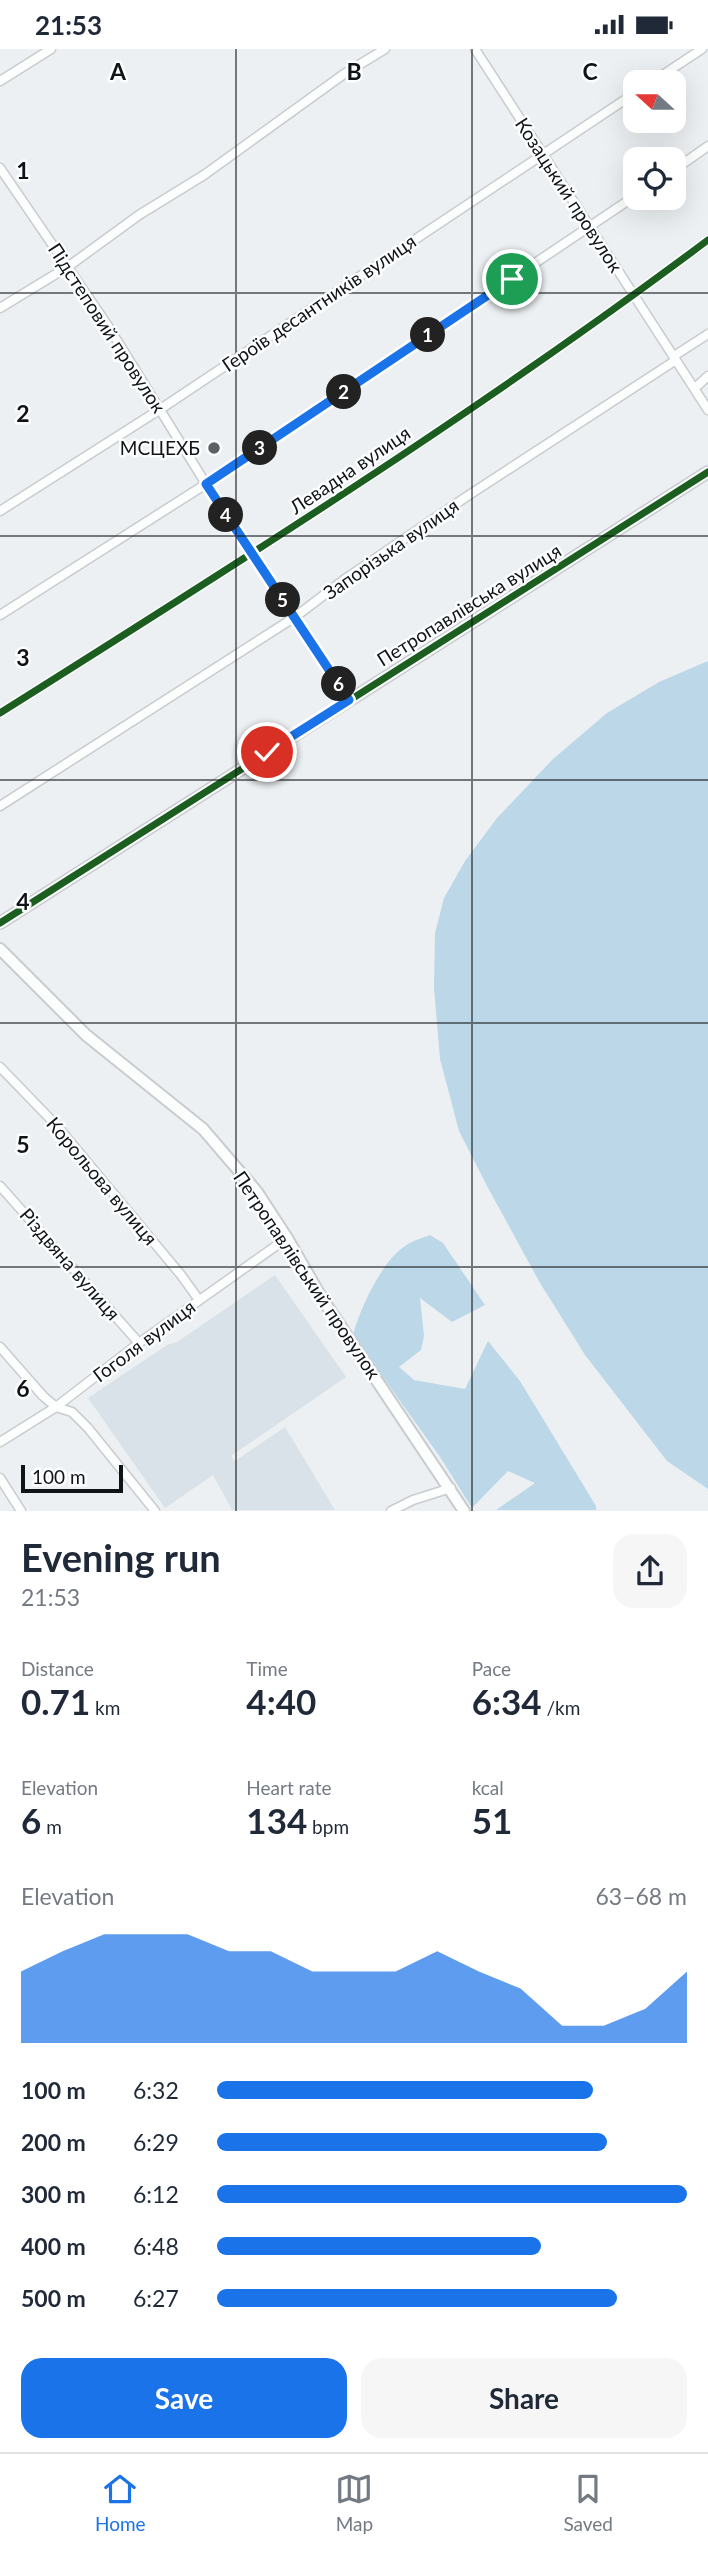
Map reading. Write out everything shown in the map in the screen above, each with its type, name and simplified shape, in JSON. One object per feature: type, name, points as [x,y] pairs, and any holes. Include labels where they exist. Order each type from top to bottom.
[{"type":"street","points":[[0,81],[51,49]]},
{"type":"street","points":[[0,308],[69,266],[139,215],[204,175],[344,74],[385,49]]},
{"type":"street","name":"Козацький провулок","points":[[475,49],[708,410]]},
{"type":"street","points":[[670,70],[702,49]]},
{"type":"street","name":"Героїв десантників вулиця","points":[[0,511],[159,409],[623,101]]},
{"type":"street","points":[[686,162],[708,146]]},
{"type":"street","name":"Підстеповий провулок","points":[[0,168],[69,266],[206,484],[349,700]]},
{"type":"street","points":[[0,615],[206,484],[623,204]]},
{"type":"street","name":"Левадна вулиця","points":[[0,713],[252,555],[634,296],[708,240]]},
{"type":"street","name":"Запорізька вулиця","points":[[0,806],[295,617],[345,579],[708,334]]},
{"type":"street","points":[[695,388],[708,376]]},
{"type":"street","name":"Петропавлівська вулиця","points":[[0,923],[708,473]]},
{"type":"street","name":"Петропавлівський провулок","points":[[0,950],[86,1035],[203,1129],[257,1192],[321,1297],[464,1510]]},
{"type":"street","name":"Корольова вулиця","points":[[0,1067],[58,1127],[199,1300]]},
{"type":"street","name":"Різдвяна вулиця","points":[[0,1186],[139,1343]]},
{"type":"street","name":"Гоголя вулиця","points":[[0,1442],[56,1407],[139,1343],[287,1238]]},
{"type":"street","points":[[0,1347],[43,1397],[56,1407],[72,1412],[88,1428],[155,1510]]},
{"type":"street","points":[[0,1478],[21,1510]]},
{"type":"street","points":[[391,1510],[451,1488]]},
{"type":"shaded area","points":[[708,661],[708,1489],[667,1461],[585,1355],[540,1283],[459,1131],[440,1059],[434,988],[435,933],[444,898],[465,861],[497,818],[553,759],[607,713],[659,682]]},
{"type":"shaded area","points":[[430,1235],[443,1243],[485,1305],[452,1322],[420,1298],[424,1336],[421,1350],[399,1367],[414,1380],[465,1389],[488,1341],[520,1381],[596,1510],[496,1510],[535,1483],[508,1471],[472,1508],[440,1457],[353,1335],[366,1299],[388,1262],[405,1246]]},
{"type":"shaded area","points":[[275,1275],[346,1377],[231,1456],[235,1461],[285,1427],[335,1510],[232,1510],[213,1475],[165,1508],[88,1398],[167,1345],[177,1342]]},
{"type":"cycle path","points":[[0,713],[270,542],[448,425],[708,240]]},
{"type":"cycle path","points":[[0,923],[708,472]]},
{"type":"place","name":"МСЦЕХБ","points":[[214,448]]},
{"type":"route","points":[[267,752],[349,700],[206,484],[512,279]]}]
